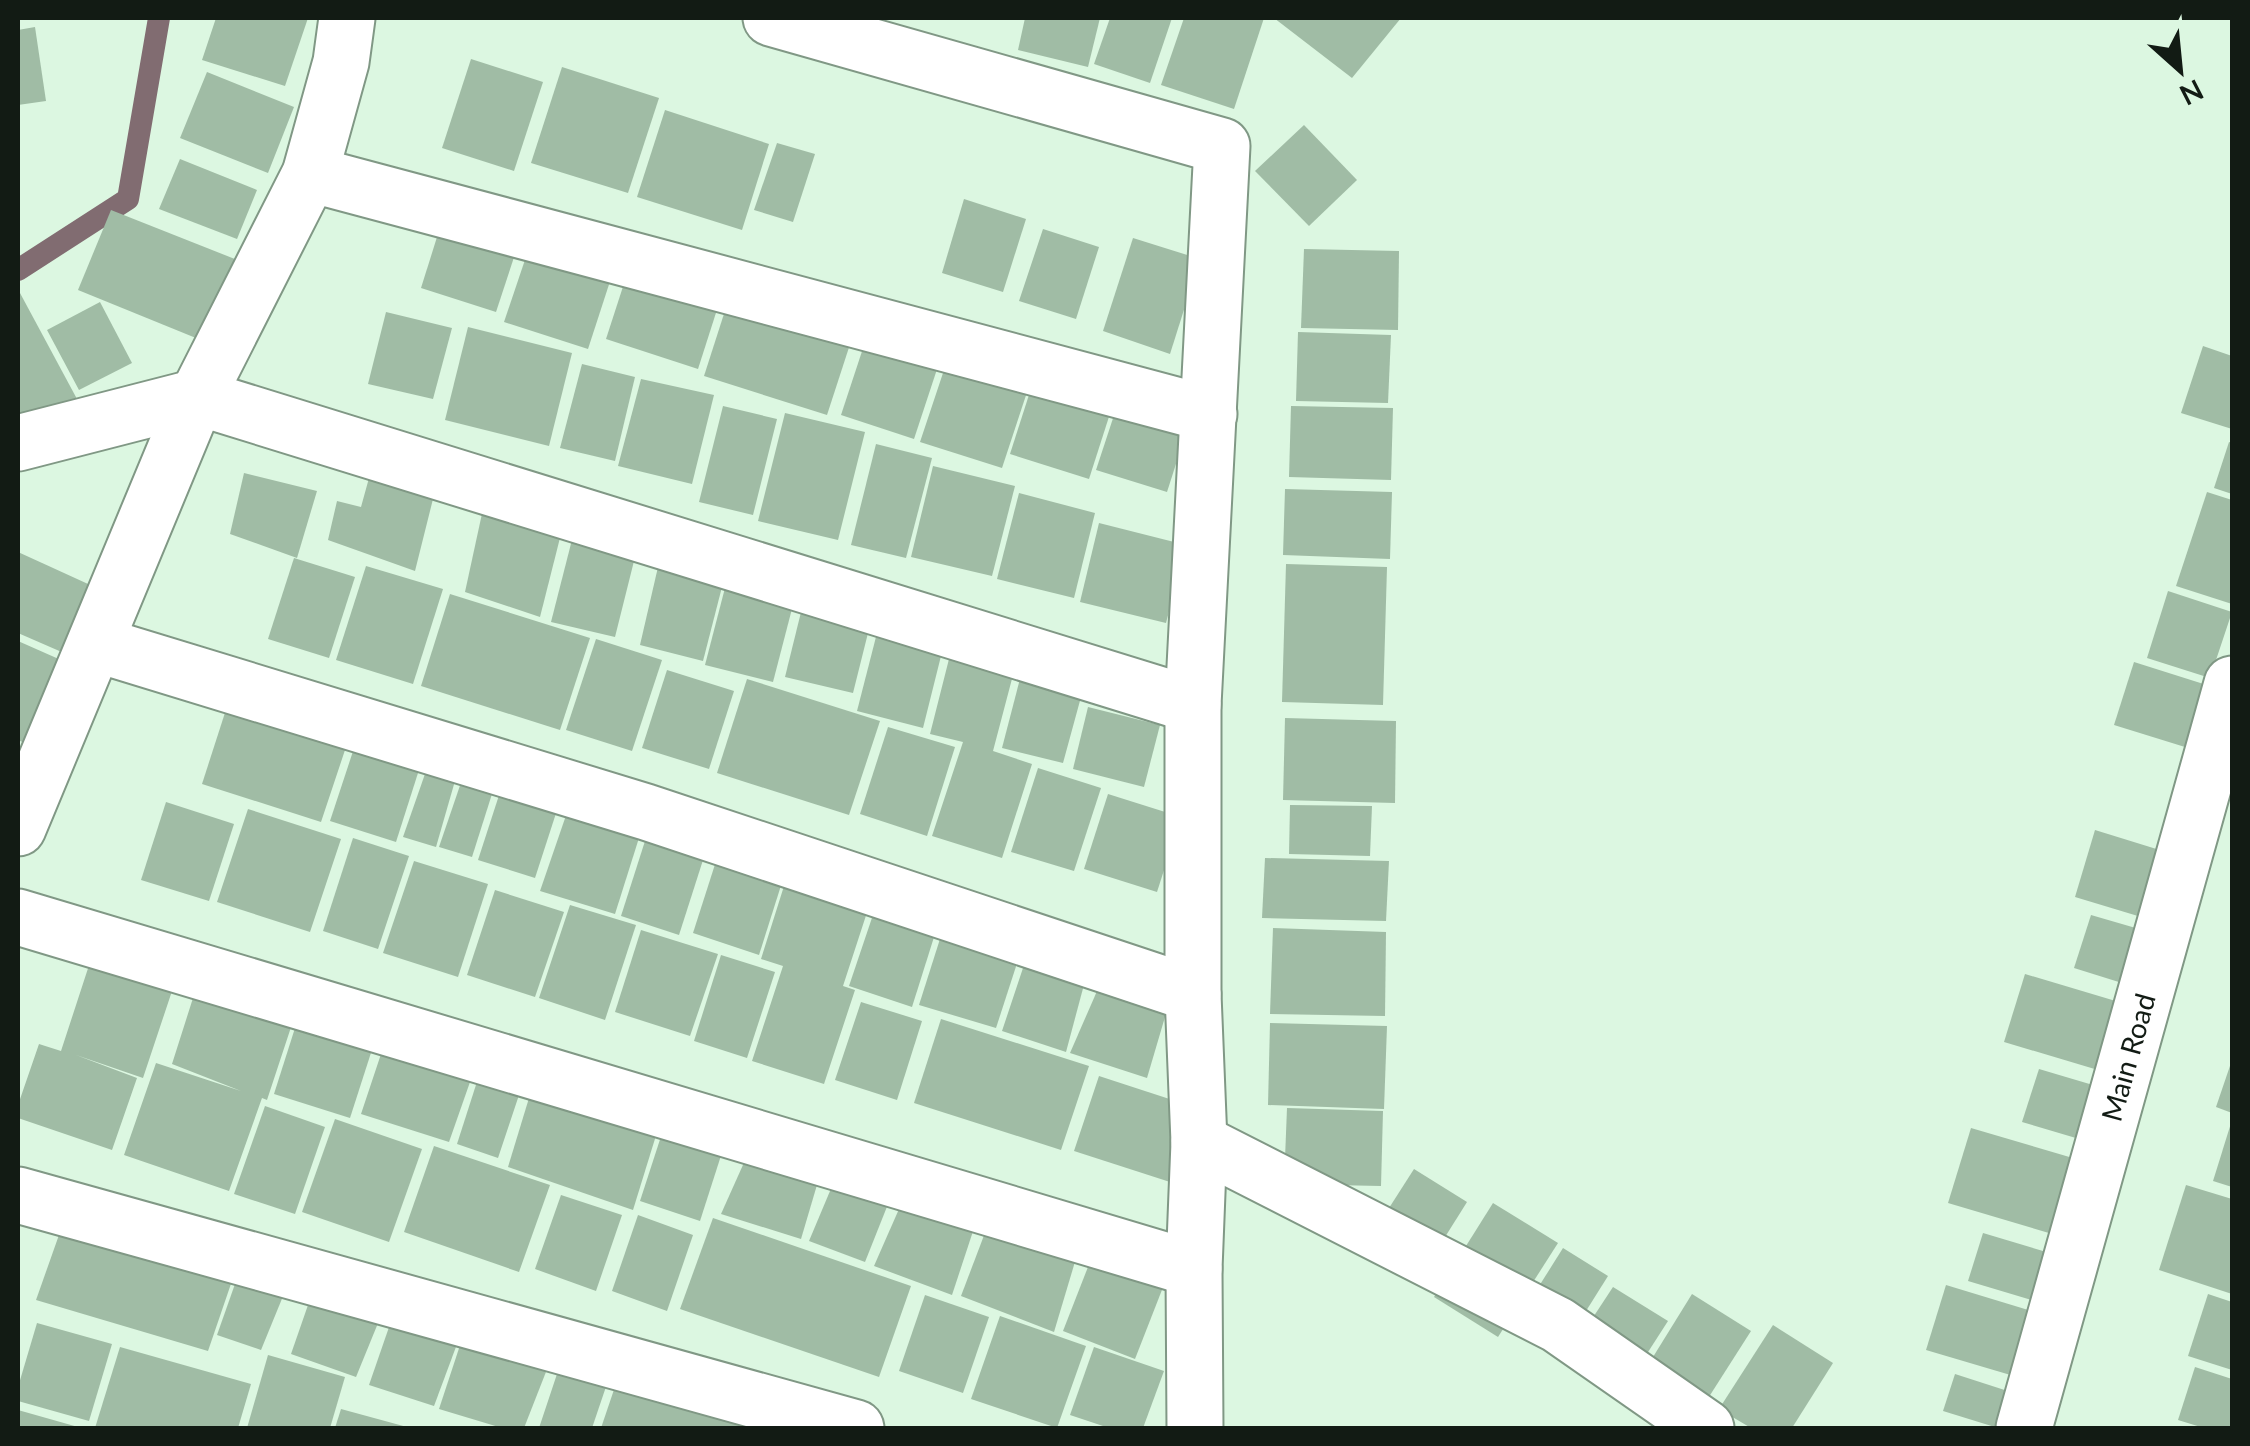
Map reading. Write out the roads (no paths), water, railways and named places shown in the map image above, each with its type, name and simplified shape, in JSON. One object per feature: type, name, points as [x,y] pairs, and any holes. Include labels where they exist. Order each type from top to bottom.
[{"type":"street","points":[[18,828],[198,398],[310,174],[341,62],[347,18]]},
{"type":"street","points":[[771,18],[1222,146],[1193,705],[1193,994],[1199,1142],[1194,1428]]},
{"type":"street","points":[[310,174],[1208,414]]},
{"type":"street","points":[[18,443],[198,398],[1193,705]]},
{"type":"street","points":[[96,644],[646,812],[1193,994]]},
{"type":"street","name":"Main Road","points":[[2024,1428],[2232,684]]},
{"type":"street","points":[[18,917],[1194,1270]]},
{"type":"street","points":[[1199,1142],[1558,1325],[1706,1428]]},
{"type":"street","points":[[18,1195],[856,1428]]},
{"type":"waterway","points":[[18,270],[128,199],[159,18]]}]
